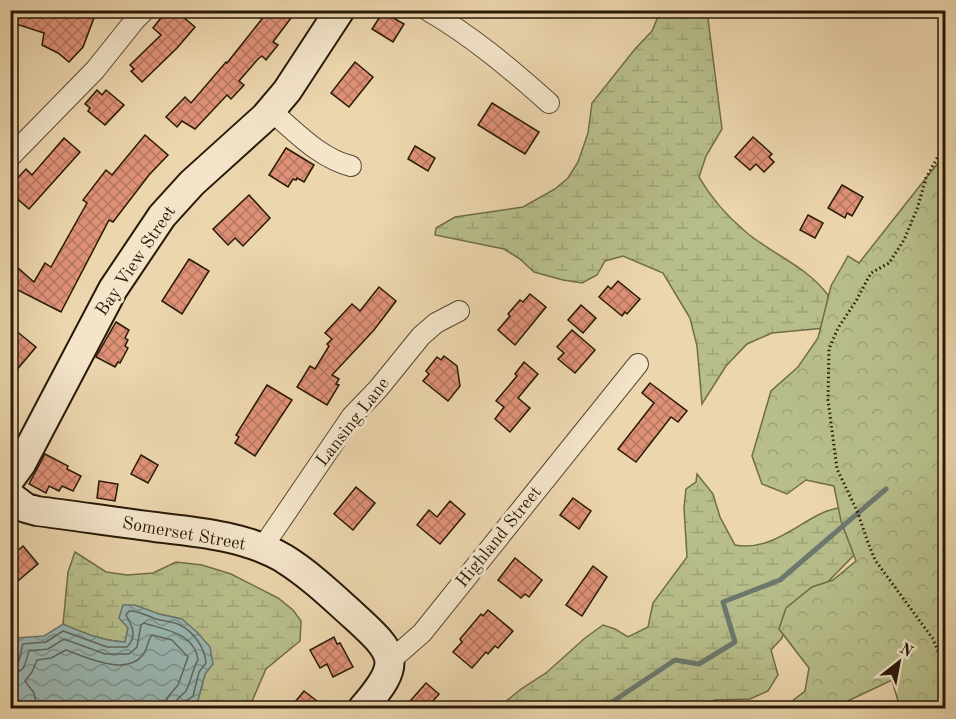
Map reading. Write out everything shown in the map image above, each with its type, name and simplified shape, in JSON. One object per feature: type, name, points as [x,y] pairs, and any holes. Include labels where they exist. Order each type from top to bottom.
[{"type":"street","points":[[10,157],[95,70],[145,10]]},
{"type":"street","name":"Bay View Street","points":[[10,479],[21,464],[113,289],[162,216],[192,183],[288,91],[340,10]]},
{"type":"street","points":[[428,10],[455,27],[512,70],[549,103]]},
{"type":"street","points":[[270,110],[328,157],[351,166]]},
{"type":"street","name":"Lansing Lane","points":[[262,548],[352,416],[378,389],[421,336],[436,323],[459,311]]},
{"type":"street","name":"Highland Street","points":[[363,708],[385,681],[390,670],[390,661],[422,633],[638,364]]},
{"type":"street","name":"Somerset Street","points":[[10,496],[26,508],[37,511],[196,532],[262,548],[283,558],[324,589],[374,635],[387,652],[390,661]]},
{"type":"path","points":[[945,142],[926,178],[917,209],[904,240],[889,263],[871,273],[838,328],[829,348],[828,400],[837,470],[858,513],[875,560],[933,639],[945,670]]},
{"type":"green space","points":[[666,11],[707,11],[722,129],[706,156],[699,177],[714,200],[740,227],[810,276],[828,295],[825,328],[772,333],[747,344],[726,366],[702,404],[697,346],[690,318],[663,273],[623,256],[605,261],[597,275],[582,283],[563,280],[534,272],[504,249],[435,235],[436,228],[455,217],[523,207],[555,189],[568,178],[578,162],[588,133],[592,103],[652,31],[657,19]]},
{"type":"green space","points":[[945,154],[945,708],[900,708],[892,680],[833,708],[709,708],[720,705],[787,705],[805,691],[809,668],[779,629],[786,608],[812,587],[833,580],[856,561],[841,521],[834,486],[806,480],[787,494],[762,484],[752,456],[771,391],[798,367],[818,338],[831,286],[848,256],[859,263]]},
{"type":"green space","points":[[697,474],[713,494],[720,517],[735,545],[747,546],[769,542],[823,513],[843,507],[856,553],[788,619],[782,638],[771,650],[778,675],[768,691],[750,699],[715,700],[692,708],[498,708],[521,689],[546,673],[603,625],[628,637],[648,627],[653,603],[687,557],[684,508],[686,489],[696,482]]},
{"type":"green space","points":[[75,552],[106,572],[127,575],[153,573],[176,562],[202,565],[231,574],[278,598],[293,610],[301,621],[300,641],[266,669],[249,708],[184,708],[198,700],[205,674],[182,619],[159,614],[128,628],[125,642],[101,638],[63,624],[68,572]]},
{"type":"water","points":[[123,605],[135,605],[182,619],[210,647],[213,664],[205,674],[198,700],[184,708],[15,708],[11,682],[16,638],[44,636],[63,624],[101,638],[125,642],[128,628],[119,618]]},
{"type":"building","points":[[10,10],[97,10],[83,47],[69,62],[42,45],[44,33],[10,22]]},
{"type":"building","points":[[167,10],[175,10],[195,27],[142,82],[131,71],[134,69],[130,65],[161,35],[153,28]]},
{"type":"building","points":[[269,10],[297,10],[273,42],[278,45],[266,60],[262,56],[258,59],[239,81],[244,85],[231,99],[227,95],[195,129],[182,121],[177,127],[166,117],[185,97],[191,103],[227,63]]},
{"type":"building","points":[[383,12],[404,24],[393,42],[372,29]]},
{"type":"building","points":[[355,62],[373,77],[349,107],[331,93]]},
{"type":"building","points":[[97,90],[102,95],[106,90],[124,105],[105,125],[88,111],[90,108],[85,104]]},
{"type":"building","points":[[492,103],[539,132],[525,154],[478,125]]},
{"type":"building","points":[[145,135],[168,155],[149,175],[113,222],[109,220],[61,312],[10,286],[10,261],[34,282],[45,263],[51,267],[87,203],[83,200],[106,170],[112,175]]},
{"type":"building","points":[[753,137],[772,154],[769,157],[774,162],[764,172],[756,164],[750,170],[735,157]]},
{"type":"building","points":[[64,138],[80,152],[29,209],[10,193],[10,186],[26,169],[32,175]]},
{"type":"building","points":[[415,146],[435,158],[428,171],[408,159]]},
{"type":"building","points":[[286,148],[314,165],[304,182],[297,178],[293,179],[288,187],[269,175]]},
{"type":"building","points":[[842,185],[863,197],[852,216],[847,213],[845,218],[828,208]]},
{"type":"building","points":[[249,195],[270,218],[243,246],[235,238],[228,245],[213,229]]},
{"type":"building","points":[[808,215],[823,223],[815,238],[800,230]]},
{"type":"building","points":[[189,259],[209,271],[182,314],[162,301]]},
{"type":"building","points":[[618,281],[640,299],[627,314],[625,312],[622,316],[599,297],[608,286],[611,289]]},
{"type":"building","points":[[379,287],[396,301],[374,330],[332,375],[339,379],[336,384],[339,385],[327,405],[297,387],[310,366],[315,369],[329,346],[327,344],[332,339],[325,333],[352,304],[360,311]]},
{"type":"building","points":[[530,294],[546,307],[515,345],[498,330],[520,300],[523,302]]},
{"type":"building","points":[[581,305],[596,318],[583,333],[568,320]]},
{"type":"building","points":[[116,322],[129,330],[125,338],[128,340],[125,346],[128,348],[120,363],[118,362],[115,367],[96,357]]},
{"type":"building","points":[[10,326],[36,347],[10,378]]},
{"type":"building","points":[[572,330],[595,350],[575,373],[558,359],[564,353],[557,347]]},
{"type":"building","points":[[444,356],[457,366],[460,386],[448,401],[423,381],[429,374],[426,371],[437,357],[441,360]]},
{"type":"building","points":[[524,362],[538,374],[518,398],[530,408],[510,432],[495,419],[504,407],[496,401],[517,376],[515,374]]},
{"type":"building","points":[[650,383],[687,411],[678,422],[671,417],[636,462],[618,449],[654,403],[642,393]]},
{"type":"building","points":[[267,385],[292,400],[255,456],[235,443],[239,437],[236,435]]},
{"type":"building","points":[[45,454],[81,476],[73,491],[62,486],[59,491],[49,486],[46,493],[29,484]]},
{"type":"building","points":[[141,455],[158,465],[148,483],[131,474]]},
{"type":"building","points":[[99,481],[118,484],[115,501],[97,498]]},
{"type":"building","points":[[356,487],[375,503],[353,530],[334,514]]},
{"type":"building","points":[[573,498],[591,511],[579,529],[560,515]]},
{"type":"building","points":[[450,501],[465,514],[440,544],[417,525],[429,510],[437,517]]},
{"type":"building","points":[[23,546],[38,564],[19,580],[10,570],[10,557]]},
{"type":"building","points":[[515,558],[542,580],[529,597],[525,594],[521,598],[498,580]]},
{"type":"building","points":[[593,566],[607,577],[582,616],[566,605]]},
{"type":"building","points":[[488,610],[513,631],[498,648],[495,646],[488,654],[486,652],[472,668],[453,652],[462,642],[460,639],[481,614],[483,616]]},
{"type":"building","points":[[334,637],[337,644],[340,643],[353,667],[333,677],[327,664],[320,668],[310,650]]},
{"type":"building","points":[[426,683],[439,694],[427,708],[404,708]]},
{"type":"building","points":[[304,691],[326,708],[290,708]]},
{"type":"waterway","points":[[603,708],[675,660],[699,664],[735,642],[723,602],[780,580],[886,489]]}]
